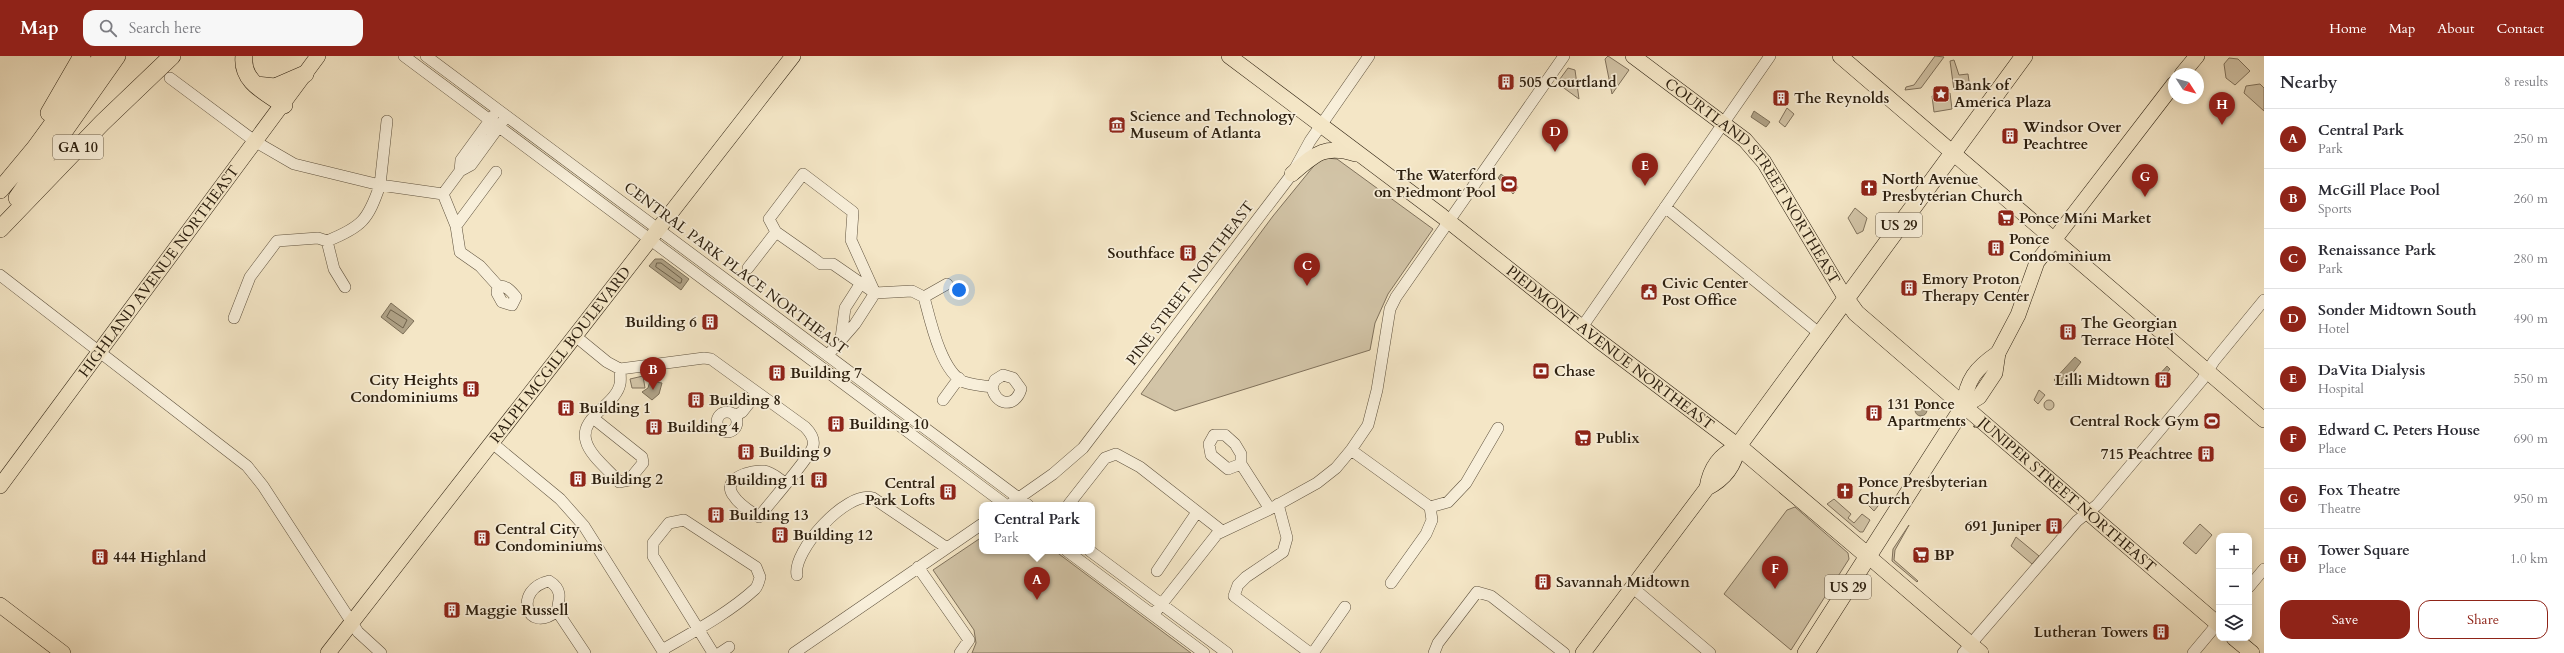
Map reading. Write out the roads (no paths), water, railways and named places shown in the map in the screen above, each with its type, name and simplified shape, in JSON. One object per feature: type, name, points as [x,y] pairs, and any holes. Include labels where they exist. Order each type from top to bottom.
[{"type":"highway","name":"GA 10","points":[[0,189],[82,56]]},
{"type":"highway","points":[[0,189],[35,148],[102,56]]},
{"type":"highway","points":[[0,222],[118,56]]},
{"type":"highway","name":"GA 10","points":[[0,229],[102,122],[172,56]]},
{"type":"highway","points":[[244,56],[244,68],[255,85],[284,105]]},
{"type":"highway","name":"US 29","points":[[1738,446],[2024,56]]},
{"type":"highway","points":[[255,85],[275,87],[306,73]]},
{"type":"highway","name":"JUNIPER STREET NORTHEAST","points":[[1846,299],[1856,313],[1964,406]]},
{"type":"highway","name":"US 29","points":[[1806,653],[1964,406]]},
{"type":"highway","name":"PIEDMONT AVENUE NORTHEAST","points":[[1738,446],[1868,556]]},
{"type":"main road","name":"HIGHLAND AVENUE NORTHEAST","points":[[0,486],[284,105],[318,56]]},
{"type":"main road","points":[[306,73],[323,56]]},
{"type":"main road","name":"RALPH MCGILL BOULEVARD","points":[[328,653],[574,335],[793,56]]},
{"type":"main road","name":"PIEDMONT AVENUE NORTHEAST","points":[[1229,56],[1449,221],[1582,327],[1738,446]]},
{"type":"main road","name":"COURTLAND STREET NORTHEAST","points":[[1633,56],[1745,140],[1764,162],[1846,299]]},
{"type":"main road","points":[[1840,56],[2264,420]]},
{"type":"main road","points":[[2187,68],[2197,56]]},
{"type":"main road","points":[[1964,406],[1966,388],[1981,364],[1998,353],[2018,316],[2037,262],[2168,92]]},
{"type":"main road","points":[[1292,174],[1315,154],[1325,150],[1339,149],[1362,156]]},
{"type":"main road","name":"JUNIPER STREET NORTHEAST","points":[[1964,406],[2216,621]]},
{"type":"main road","points":[[1583,653],[1707,488],[1721,481],[1736,460],[1738,446]]},
{"type":"main road","name":"PIEDMONT AVENUE NORTHEAST","points":[[1868,556],[1971,650]]},
{"type":"main road","points":[[0,605],[63,653]]},
{"type":"main road","points":[[2238,641],[2252,653]]},
{"type":"street","name":"CENTRAL PARK PLACE NORTHEAST","points":[[404,56],[494,124],[828,355],[1024,502]]},
{"type":"street","name":"CENTRAL PARK PLACE NORTHEAST","points":[[426,56],[502,113],[654,234],[1002,502]]},
{"type":"street","name":"PINE STREET NORTHEAST","points":[[1013,502],[1053,474],[1083,448],[1292,174],[1321,125],[1368,56]]},
{"type":"street","points":[[1153,615],[1193,562],[1217,534],[1274,507],[1317,483],[1336,468],[1351,450],[1368,425],[1377,390],[1390,309],[1449,221],[1564,56]]},
{"type":"street","points":[[1582,327],[1770,56]]},
{"type":"street","points":[[170,78],[256,142],[294,164],[380,185],[443,194]]},
{"type":"street","points":[[443,194],[460,171],[461,160],[494,124],[502,113]]},
{"type":"street","points":[[234,318],[250,277],[277,241],[318,238],[327,241],[352,232],[371,212],[380,185],[387,121]]},
{"type":"street","points":[[456,226],[496,172]]},
{"type":"street","points":[[875,293],[851,240],[853,212],[802,174],[769,219],[776,232],[821,264],[832,264],[875,293],[912,292],[924,297]]},
{"type":"street","points":[[443,194],[456,226],[460,252],[480,266],[498,286]]},
{"type":"street","points":[[1665,207],[1820,334]]},
{"type":"street","points":[[748,268],[776,232]]},
{"type":"street","points":[[327,241],[334,269],[345,287]]},
{"type":"street","points":[[0,275],[247,466],[263,486],[358,632],[381,653]]},
{"type":"street","points":[[844,335],[841,326],[848,302],[861,283]]},
{"type":"street","points":[[924,297],[948,284]]},
{"type":"street","points":[[828,355],[875,293]]},
{"type":"street","points":[[924,297],[935,336],[950,367],[959,378],[975,385],[992,387]]},
{"type":"street","points":[[1971,650],[2087,512],[2102,499],[2202,380],[2227,344],[2264,300]]},
{"type":"street","points":[[848,302],[860,311]]},
{"type":"street","points":[[574,335],[607,362],[620,369],[704,358],[722,366],[805,427],[813,437],[813,446],[785,483],[759,517],[739,502],[730,489],[731,484],[738,476],[763,470],[769,472],[785,483]]},
{"type":"street","points":[[593,418],[642,457],[643,463],[629,480],[620,482],[589,448],[585,431],[593,418],[614,397],[620,385],[620,369]]},
{"type":"street","points":[[943,400],[959,378]]},
{"type":"street","points":[[735,416],[746,408],[757,393]]},
{"type":"street","points":[[1430,508],[1448,502],[1466,483],[1498,428]]},
{"type":"street","points":[[491,442],[560,500],[584,526],[663,652],[698,629],[757,588],[760,577],[756,567],[684,520],[669,523],[653,543],[653,556],[698,629],[713,653]]},
{"type":"street","points":[[1351,450],[1430,508],[1432,520],[1426,534],[1391,583]]},
{"type":"street","points":[[1071,502],[1105,458],[1116,454],[1127,458],[1222,531]]},
{"type":"street","points":[[1240,464],[1274,507],[1287,538],[1283,552],[1246,577],[1238,585],[1234,596],[1312,653],[1345,607]]},
{"type":"street","points":[[798,575],[796,569],[799,560],[828,519],[854,499],[866,496],[873,498],[947,548]]},
{"type":"street","points":[[1157,571],[1197,512]]},
{"type":"street","points":[[794,653],[979,526]]},
{"type":"street","points":[[1071,554],[1204,653]]},
{"type":"street","points":[[1094,554],[1227,653]]},
{"type":"street","points":[[918,567],[969,640],[960,653]]},
{"type":"street","points":[[2252,583],[2264,569]]},
{"type":"street","points":[[1632,587],[1710,653]]},
{"type":"street","points":[[1434,653],[1438,643],[1477,592],[1491,596],[1564,653]]},
{"type":"street","points":[[557,611],[585,653]]},
{"type":"street","points":[[2193,653],[2216,627]]},
{"type":"water","points":[[1754,111],[1770,122],[1766,127],[1751,117]]},
{"type":"water","name":"The Waterford on Piedmont Pool","points":[[1501,174],[1518,187],[1513,194],[1498,178]]},
{"type":"water","points":[[655,259],[662,259],[689,279],[681,290],[649,266]]},
{"type":"water","points":[[391,303],[414,321],[403,334],[381,317]]},
{"type":"water","points":[[2075,357],[2081,362],[2062,387],[2054,380]]},
{"type":"water","points":[[2167,366],[2170,369],[2161,380],[2157,377]]},
{"type":"water","points":[[650,381],[662,383],[659,394],[652,400],[642,392],[648,388]]},
{"type":"water","points":[[1921,404],[1925,406],[1927,410],[1925,414],[1921,416],[1917,414],[1915,410],[1917,406]]},
{"type":"place","name":"505 Courtland","points":[[1506,82]]},
{"type":"place","name":"Bank of America Plaza","points":[[1941,94]]},
{"type":"place","name":"The Reynolds","points":[[1781,98]]},
{"type":"place","name":"Science and Technology Museum of Atlanta","points":[[1117,125]]},
{"type":"place","name":"Tower Square","points":[[2222,125]]},
{"type":"place","name":"Windsor Over Peachtree","points":[[2010,136]]},
{"type":"place","name":"Sonder Midtown South","points":[[1555,152]]},
{"type":"place","name":"The Waterford on Piedmont Pool","points":[[1509,184]]},
{"type":"place","name":"DaVita Dialysis","points":[[1645,186]]},
{"type":"place","name":"North Avenue Presbyterian Church","points":[[1869,188]]},
{"type":"place","name":"Fox Theatre","points":[[2145,197]]},
{"type":"place","name":"Ponce Mini Market","points":[[2006,218]]},
{"type":"place","name":"Ponce Condominium","points":[[1996,248]]},
{"type":"place","name":"Southface","points":[[1188,253]]},
{"type":"place","name":"Renaissance Park","points":[[1307,286]]},
{"type":"place","name":"Emory Proton Therapy Center","points":[[1909,288]]},
{"type":"place","name":"Civic Center Post Office","points":[[1649,292]]},
{"type":"place","name":"Building 6","points":[[710,322]]},
{"type":"place","name":"The Georgian Terrace Hotel","points":[[2068,332]]},
{"type":"place","name":"Chase","points":[[1541,371]]},
{"type":"place","name":"Building 7","points":[[777,373]]},
{"type":"place","name":"Lilli Midtown","points":[[2163,380]]},
{"type":"place","name":"City Heights Condominiums","points":[[471,389]]},
{"type":"place","name":"McGill Place Pool","points":[[653,390]]},
{"type":"place","name":"Building 8","points":[[696,400]]},
{"type":"place","name":"Building 1","points":[[566,408]]},
{"type":"place","name":"131 Ponce Apartments","points":[[1874,413]]},
{"type":"place","name":"Central Rock Gym","points":[[2212,421]]},
{"type":"place","name":"Building 10","points":[[836,424]]},
{"type":"place","name":"Building 4","points":[[654,427]]},
{"type":"place","name":"Publix","points":[[1583,438]]},
{"type":"place","name":"Building 9","points":[[746,452]]},
{"type":"place","name":"715 Peachtree","points":[[2206,454]]},
{"type":"place","name":"Building 2","points":[[578,479]]},
{"type":"place","name":"Building 11","points":[[819,480]]},
{"type":"place","name":"Ponce Presbyterian Church","points":[[1845,491]]},
{"type":"place","name":"Central Park Lofts","points":[[948,492]]},
{"type":"place","name":"Building 13","points":[[716,515]]},
{"type":"place","name":"691 Juniper","points":[[2054,526]]},
{"type":"place","name":"Building 12","points":[[780,535]]},
{"type":"place","name":"Central City Condominiums","points":[[482,538]]},
{"type":"place","name":"BP","points":[[1921,555]]},
{"type":"place","name":"444 Highland","points":[[100,557]]},
{"type":"place","name":"Savannah Midtown","points":[[1543,582]]},
{"type":"place","name":"Edward C. Peters House","points":[[1775,589]]},
{"type":"place","name":"Central Park","points":[[1037,600]]},
{"type":"place","name":"Maggie Russell","points":[[452,610]]},
{"type":"place","name":"Lutheran Towers","points":[[2161,632]]}]
